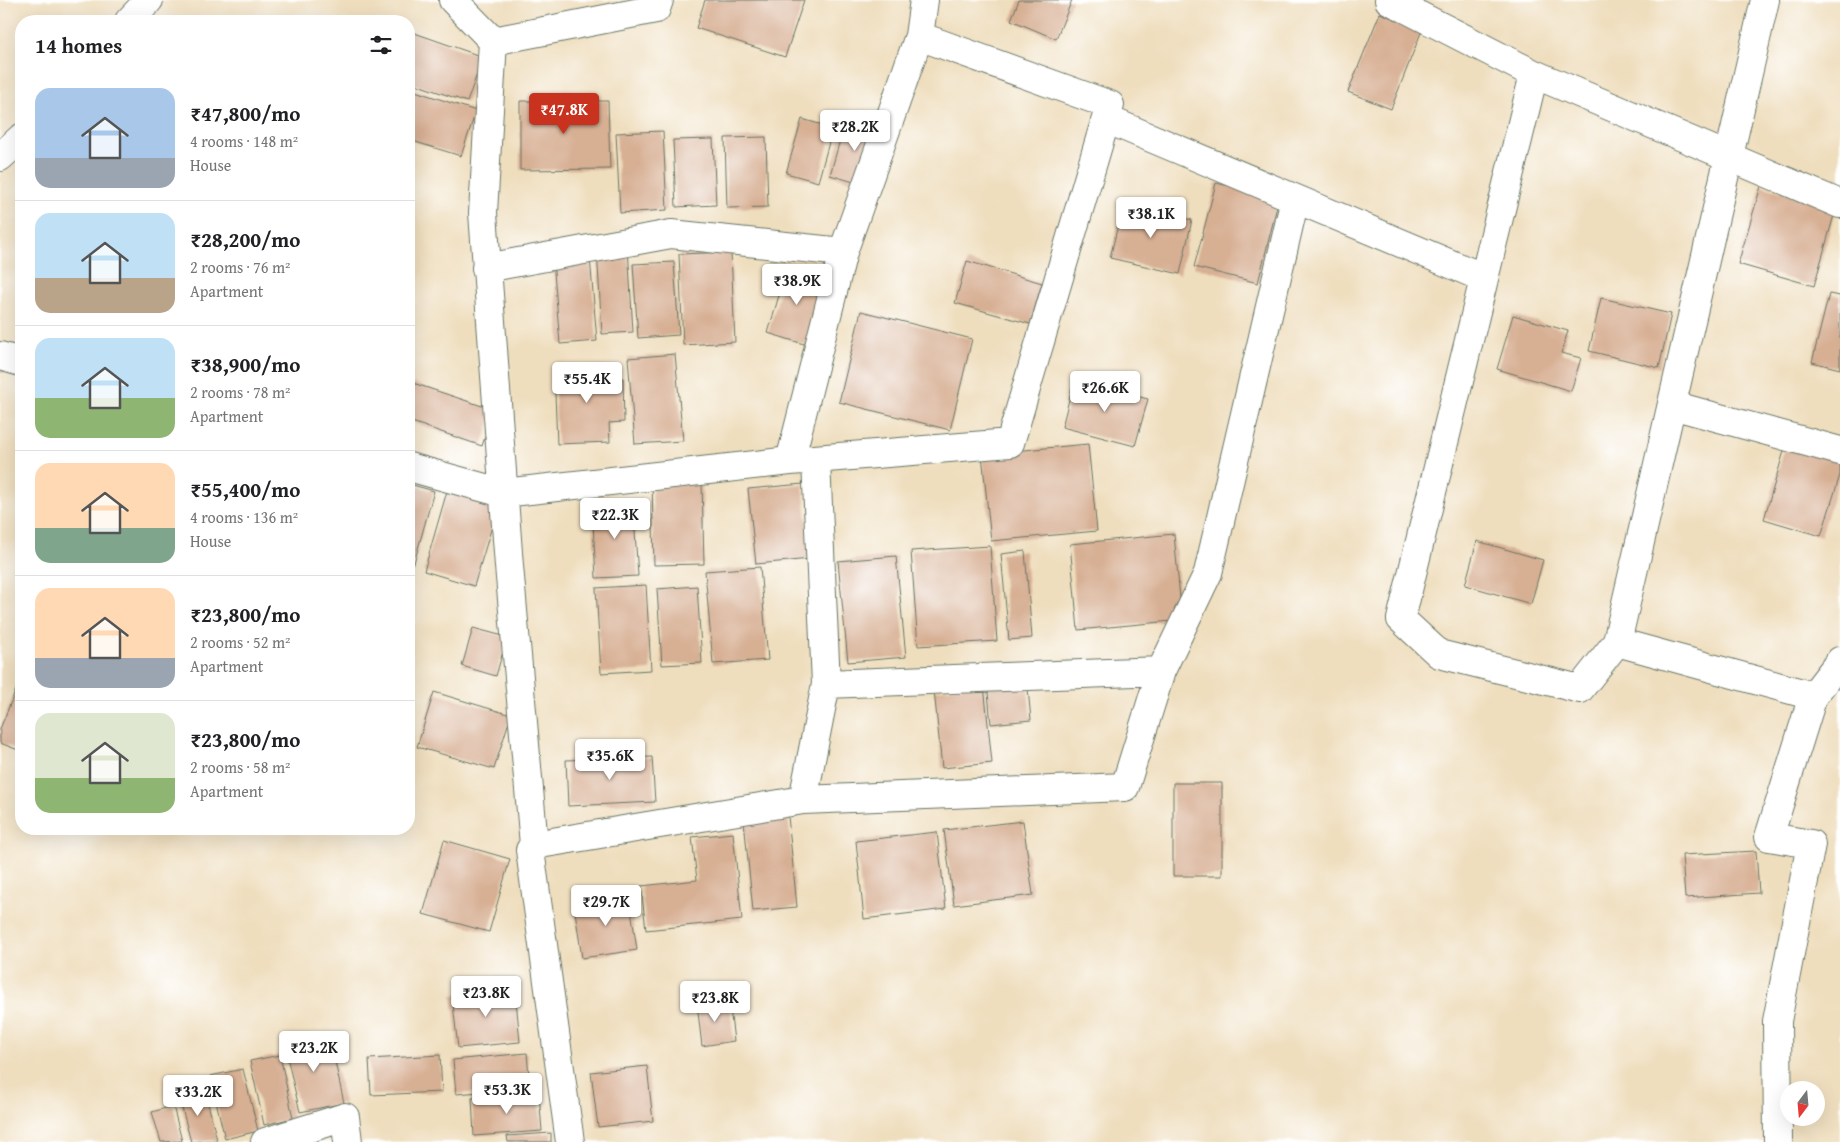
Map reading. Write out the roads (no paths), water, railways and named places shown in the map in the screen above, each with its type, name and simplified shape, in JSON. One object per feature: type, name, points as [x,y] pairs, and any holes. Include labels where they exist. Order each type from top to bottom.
[{"type":"street","points":[[135,15],[149,0]]},
{"type":"street","points":[[453,0],[493,40],[483,213],[503,493],[534,846]]},
{"type":"street","points":[[493,40],[656,9],[659,0]]},
{"type":"street","points":[[802,800],[826,684],[803,461],[843,252],[919,36],[924,0]]},
{"type":"street","points":[[1389,0],[1534,74],[1840,204]]},
{"type":"street","points":[[1534,74],[1401,619],[1439,654],[1580,689],[1617,642],[1765,0]]},
{"type":"street","points":[[415,469],[503,493],[803,461],[1010,443],[1110,105],[919,36]]},
{"type":"street","points":[[1106,119],[1484,278]]},
{"type":"street","points":[[0,157],[9,152],[15,145]]},
{"type":"street","points":[[570,1142],[530,850],[534,846],[802,800],[1125,787],[1161,672],[1208,573],[1295,199]]},
{"type":"street","points":[[486,268],[671,234],[843,252]]},
{"type":"street","points":[[0,356],[15,360]]},
{"type":"street","points":[[1672,405],[1840,451]]},
{"type":"street","points":[[1617,642],[1813,696]]},
{"type":"street","points":[[1778,1142],[1777,1022],[1811,844],[1769,837],[1813,696],[1840,661]]},
{"type":"street","points":[[826,684],[1161,672]]},
{"type":"street","points":[[265,1142],[345,1117],[348,1142]]}]
